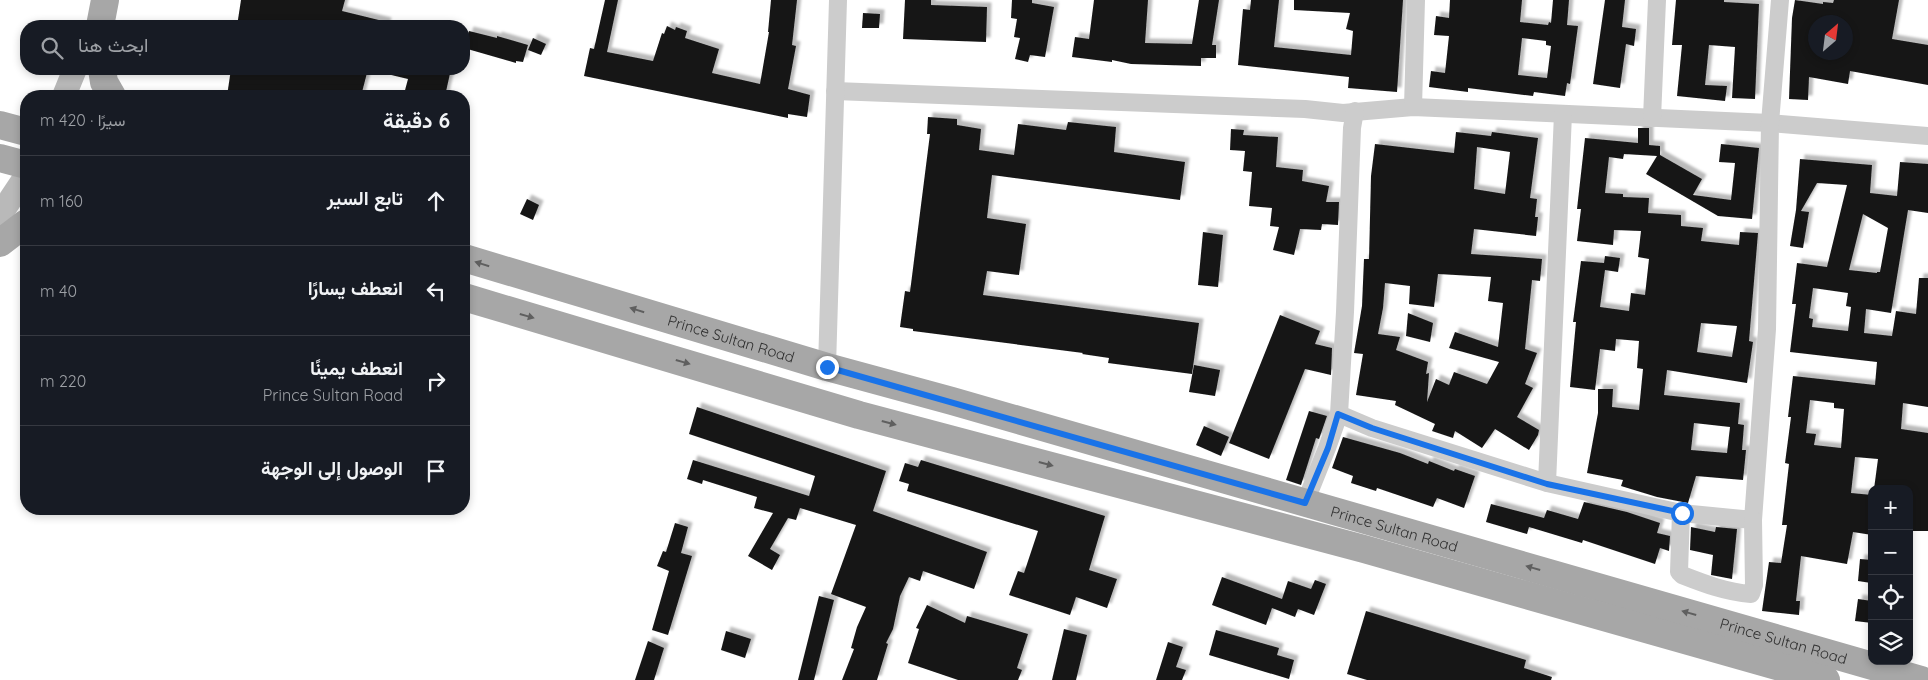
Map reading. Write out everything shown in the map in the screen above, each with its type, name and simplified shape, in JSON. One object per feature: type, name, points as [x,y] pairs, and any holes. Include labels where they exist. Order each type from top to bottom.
[{"type":"main road","points":[[90,20],[96,0]]},
{"type":"main road","points":[[101,20],[105,0]]},
{"type":"main road","points":[[66,90],[73,75]]},
{"type":"main road","points":[[103,75],[109,90]]},
{"type":"main road","points":[[0,125],[20,130]]},
{"type":"main road","points":[[0,158],[20,163]]},
{"type":"main road","points":[[0,215],[20,185]]},
{"type":"main road","points":[[0,243],[20,228]]},
{"type":"main road","name":"Prince Sultan Road","points":[[470,260],[827,367],[952,401],[1921,680]]},
{"type":"main road","name":"Prince Sultan Road","points":[[470,300],[859,414],[1364,549],[1826,680]]},
{"type":"main road","points":[[859,414],[864,397],[931,409],[952,401]]},
{"type":"street","points":[[827,367],[838,0]]},
{"type":"street","points":[[1413,107],[1416,0]]},
{"type":"street","points":[[1652,118],[1657,0]]},
{"type":"street","points":[[1682,513],[1679,572],[1714,588],[1751,594],[1754,585],[1753,520],[1767,329],[1770,123],[1780,0]]},
{"type":"street","points":[[835,91],[1343,112],[1413,107],[1770,123],[1928,136]]},
{"type":"street","points":[[1305,503],[1328,448],[1338,414],[1345,312],[1352,128],[1356,111]]},
{"type":"street","points":[[1547,484],[1563,114]]},
{"type":"street","points":[[1338,414],[1372,428],[1547,484],[1682,513],[1753,520]]},
{"type":"building","points":[[241,0],[345,0],[342,11],[379,20],[238,20]]},
{"type":"building","points":[[605,0],[618,0],[607,52],[653,61],[662,33],[664,34],[667,26],[675,30],[676,27],[687,31],[685,38],[719,49],[712,73],[760,84],[769,32],[771,0],[797,0],[792,45],[796,46],[788,89],[810,95],[807,117],[788,114],[788,118],[584,76],[590,48],[594,49]]},
{"type":"building","points":[[905,0],[931,0],[931,5],[987,7],[986,42],[903,39]]},
{"type":"building","points":[[1012,0],[1032,0],[1032,3],[1054,7],[1045,57],[1030,55],[1028,62],[1015,59],[1020,38],[1014,37],[1017,19],[1011,18]]},
{"type":"building","points":[[1094,0],[1148,0],[1145,43],[1192,44],[1199,0],[1219,0],[1212,45],[1216,45],[1216,58],[1201,58],[1201,66],[1131,64],[1112,60],[1112,62],[1072,57],[1075,37],[1089,39]]},
{"type":"building","points":[[1251,0],[1279,0],[1274,47],[1351,55],[1353,31],[1346,29],[1350,13],[1294,10],[1294,0],[1403,0],[1397,92],[1348,88],[1349,77],[1238,65],[1243,9],[1250,10]]},
{"type":"building","points":[[1450,0],[1522,0],[1520,22],[1548,25],[1549,22],[1551,23],[1553,0],[1569,0],[1567,25],[1578,26],[1570,84],[1567,83],[1565,96],[1534,92],[1533,96],[1468,88],[1468,92],[1429,87],[1431,71],[1445,73],[1449,36],[1434,35],[1436,16],[1449,18]],"holes":[[[1522,38],[1546,41],[1546,45],[1551,46],[1547,78],[1518,75]]]},
{"type":"building","points":[[1605,0],[1625,0],[1622,27],[1636,29],[1634,46],[1626,44],[1620,88],[1593,84]]},
{"type":"building","points":[[1676,0],[1724,0],[1724,2],[1759,4],[1755,99],[1732,98],[1735,47],[1709,45],[1705,85],[1727,86],[1725,101],[1677,96],[1682,45],[1672,45]]},
{"type":"building","points":[[1795,0],[1823,4],[1823,2],[1833,3],[1834,0],[1899,0],[1892,39],[1928,45],[1928,85],[1850,71],[1848,84],[1809,77],[1808,100],[1789,99],[1792,18]]},
{"type":"building","points":[[863,13],[880,14],[879,28],[862,28]]},
{"type":"building","points":[[470,31],[497,38],[497,36],[528,45],[523,62],[516,61],[516,63],[470,50]]},
{"type":"building","points":[[533,38],[546,44],[541,55],[528,50]]},
{"type":"building","points":[[230,75],[366,75],[363,90],[228,90]]},
{"type":"building","points":[[391,75],[450,75],[446,90],[405,90],[408,79]]},
{"type":"building","points":[[928,117],[957,119],[957,125],[981,129],[979,150],[1014,155],[1018,124],[1066,130],[1068,122],[1116,127],[1114,152],[1185,162],[1180,200],[992,175],[987,218],[1026,224],[1019,275],[987,271],[983,295],[1199,323],[1192,374],[1108,363],[1109,358],[1083,353],[913,331],[913,329],[900,327],[905,291],[910,292],[930,134],[927,134]]},
{"type":"building","points":[[1638,128],[1649,128],[1649,145],[1660,146],[1660,155],[1702,179],[1693,195],[1731,200],[1735,163],[1719,162],[1721,144],[1759,148],[1752,219],[1718,216],[1646,174],[1657,156],[1624,154],[1623,159],[1609,157],[1605,193],[1623,194],[1623,197],[1649,198],[1648,213],[1681,215],[1681,226],[1703,228],[1701,241],[1739,245],[1740,232],[1758,233],[1749,341],[1753,342],[1747,383],[1667,370],[1664,395],[1740,403],[1738,424],[1744,425],[1742,450],[1746,450],[1743,480],[1696,476],[1688,503],[1657,497],[1621,486],[1623,480],[1587,473],[1598,413],[1598,389],[1613,389],[1612,407],[1639,410],[1643,369],[1637,368],[1639,341],[1616,339],[1615,351],[1600,349],[1595,390],[1570,387],[1576,322],[1573,322],[1581,261],[1604,263],[1605,256],[1620,258],[1618,272],[1605,270],[1600,307],[1629,311],[1631,293],[1645,295],[1649,259],[1638,257],[1641,231],[1614,230],[1613,245],[1577,241],[1581,209],[1577,209],[1585,138],[1638,143]],"holes":[[[1701,323],[1737,326],[1732,357],[1697,352]],[[1694,423],[1730,427],[1727,453],[1691,450]]]},
{"type":"building","points":[[1231,129],[1244,130],[1243,135],[1278,137],[1276,167],[1303,170],[1302,181],[1329,186],[1326,202],[1339,202],[1338,225],[1322,224],[1321,230],[1300,229],[1294,255],[1273,250],[1279,227],[1270,226],[1272,208],[1249,206],[1252,172],[1243,171],[1245,151],[1230,150]]},
{"type":"building","points":[[1456,132],[1491,136],[1492,132],[1538,138],[1530,198],[1537,199],[1535,217],[1538,217],[1536,236],[1474,229],[1471,254],[1542,259],[1540,281],[1532,280],[1525,349],[1537,353],[1525,384],[1533,388],[1517,417],[1539,430],[1529,450],[1495,429],[1482,448],[1455,431],[1453,438],[1432,431],[1435,424],[1395,405],[1396,401],[1356,395],[1363,354],[1354,353],[1362,306],[1364,259],[1369,259],[1371,176],[1375,144],[1454,153]],"holes":[[[1477,147],[1510,152],[1505,194],[1474,189]],[[1438,274],[1491,277],[1488,301],[1503,303],[1498,347],[1455,332],[1449,348],[1499,362],[1487,384],[1454,372],[1449,385],[1436,379],[1427,402],[1429,373],[1426,374],[1428,362],[1396,350],[1400,337],[1378,334],[1385,283],[1410,286],[1409,304],[1434,307]]]},
{"type":"building","points":[[1800,159],[1872,165],[1870,193],[1897,196],[1900,162],[1928,164],[1928,213],[1908,210],[1891,313],[1866,309],[1864,333],[1892,336],[1896,311],[1916,314],[1919,278],[1928,278],[1928,407],[1903,403],[1901,429],[1928,433],[1928,531],[1913,531],[1913,485],[1875,485],[1878,459],[1855,457],[1851,493],[1868,495],[1868,534],[1853,532],[1847,564],[1801,556],[1796,601],[1800,601],[1799,615],[1762,611],[1769,562],[1781,563],[1787,525],[1782,525],[1789,464],[1785,463],[1791,417],[1788,417],[1793,376],[1875,385],[1877,362],[1790,352],[1796,304],[1792,304],[1797,263],[1827,267],[1847,185],[1817,183],[1801,211],[1809,212],[1803,248],[1790,246],[1796,210]],"holes":[[[1863,214],[1888,228],[1880,272],[1849,270]],[[1813,288],[1848,293],[1846,306],[1851,307],[1848,331],[1812,327],[1813,319],[1809,318]],[[1810,400],[1834,403],[1834,408],[1844,409],[1841,448],[1814,445],[1816,434],[1806,433]]]},
{"type":"building","points":[[527,199],[539,205],[533,220],[520,214]]},
{"type":"building","points":[[1203,232],[1223,235],[1218,287],[1198,285]]},
{"type":"building","points":[[1408,313],[1433,323],[1430,342],[1406,336]]},
{"type":"building","points":[[1280,315],[1320,331],[1315,344],[1332,348],[1331,375],[1305,369],[1269,459],[1229,443]]},
{"type":"building","points":[[1194,365],[1220,370],[1215,396],[1189,392]]},
{"type":"building","points":[[697,407],[886,471],[873,511],[987,552],[974,589],[923,571],[920,581],[909,577],[900,596],[893,629],[886,643],[888,644],[877,680],[842,680],[854,649],[851,648],[857,627],[866,607],[831,594],[856,525],[800,508],[796,520],[788,518],[770,549],[780,555],[772,570],[748,556],[773,513],[754,508],[757,497],[703,480],[702,484],[687,479],[693,460],[809,496],[815,476],[689,434]]},
{"type":"building","points":[[1309,411],[1327,416],[1319,439],[1316,438],[1301,485],[1286,480]]},
{"type":"building","points":[[1204,426],[1229,437],[1221,456],[1196,445]]},
{"type":"building","points":[[1343,437],[1400,453],[1428,464],[1429,461],[1454,471],[1455,469],[1475,476],[1464,508],[1437,498],[1433,507],[1377,488],[1376,491],[1351,483],[1353,476],[1332,468]]},
{"type":"building","points":[[921,460],[1105,516],[1089,570],[1117,579],[1107,608],[1076,597],[1070,615],[1009,595],[1018,571],[1024,573],[1038,531],[907,491],[909,484],[899,481],[905,463],[918,467]]},
{"type":"building","points":[[1584,502],[1627,512],[1660,523],[1657,533],[1670,536],[1669,551],[1660,548],[1655,564],[1583,540],[1582,543],[1529,527],[1527,534],[1486,522],[1491,504],[1544,518],[1547,510],[1578,519]]},
{"type":"building","points":[[675,523],[688,527],[681,553],[692,556],[668,635],[652,630],[669,571],[657,566],[663,551],[666,552]]},
{"type":"building","points":[[1691,527],[1715,532],[1716,527],[1737,529],[1732,579],[1711,575],[1713,555],[1690,550]]},
{"type":"building","points":[[1860,559],[1868,560],[1868,583],[1858,581]]},
{"type":"building","points":[[1222,577],[1282,599],[1288,581],[1311,589],[1315,580],[1326,584],[1314,615],[1298,609],[1295,617],[1272,608],[1266,625],[1212,605]]},
{"type":"building","points":[[819,596],[834,600],[814,680],[798,680]]},
{"type":"building","points":[[1858,599],[1868,600],[1868,623],[1855,621]]},
{"type":"building","points":[[927,605],[965,623],[967,616],[1028,634],[1017,668],[1022,670],[1018,680],[958,680],[908,663],[919,629],[916,628]]},
{"type":"building","points":[[1366,611],[1526,660],[1524,668],[1552,677],[1551,680],[1367,680],[1347,674]]},
{"type":"building","points":[[1064,629],[1087,635],[1076,680],[1052,680]]},
{"type":"building","points":[[1216,630],[1279,648],[1277,655],[1294,660],[1289,679],[1209,655]]},
{"type":"building","points":[[726,631],[751,639],[745,658],[721,650]]},
{"type":"building","points":[[648,641],[664,648],[654,680],[635,680]]},
{"type":"building","points":[[1168,642],[1183,647],[1176,667],[1186,670],[1182,680],[1156,680]]},
{"type":"route","points":[[827,367],[952,401],[1305,503],[1328,448],[1338,414],[1372,428],[1547,484],[1682,513]]}]
